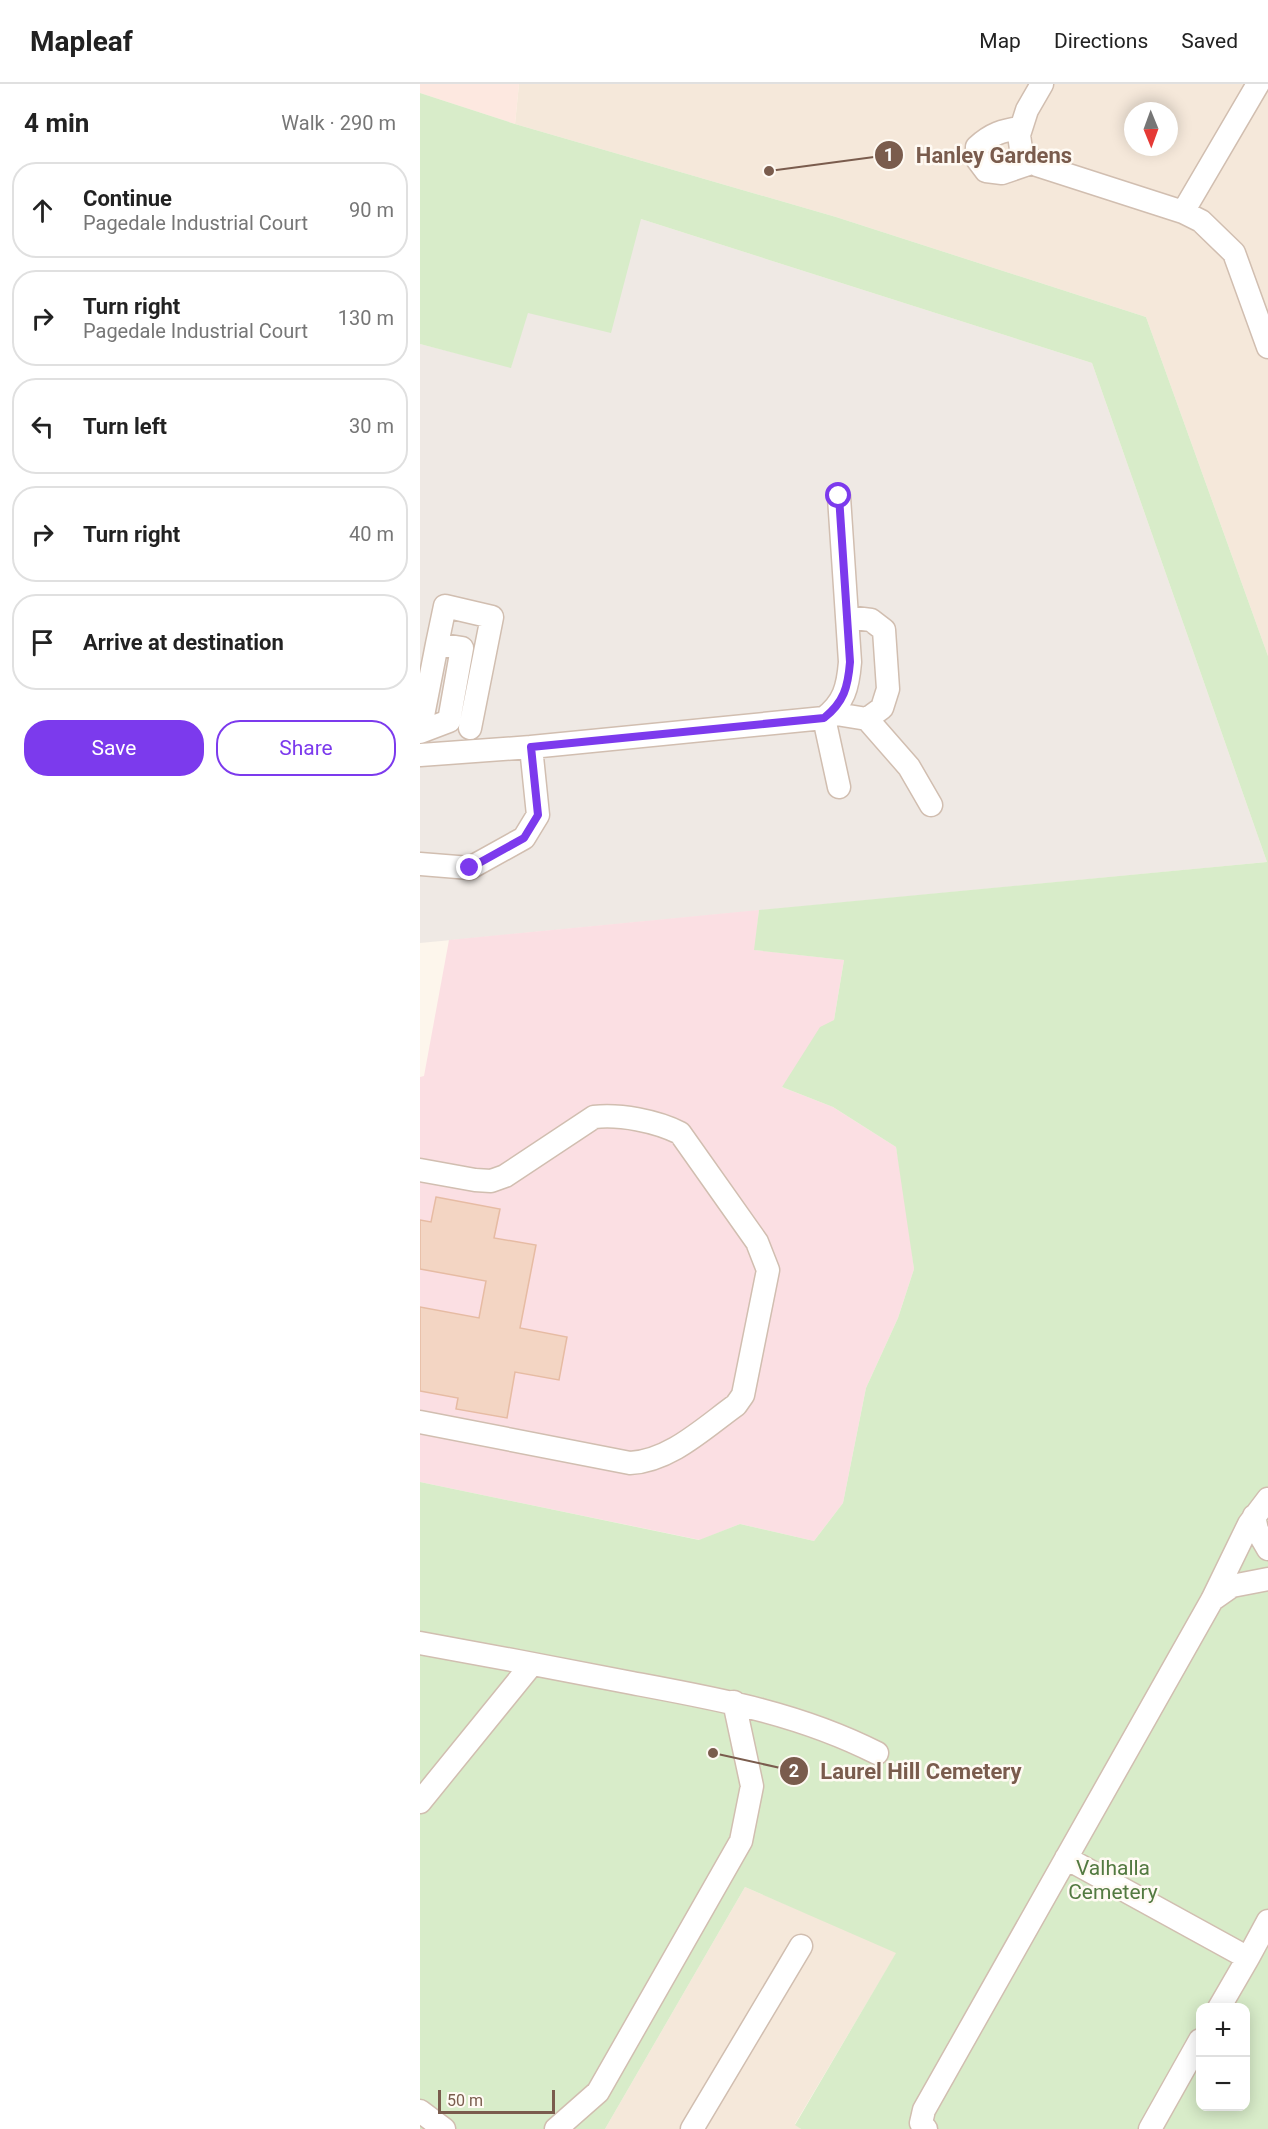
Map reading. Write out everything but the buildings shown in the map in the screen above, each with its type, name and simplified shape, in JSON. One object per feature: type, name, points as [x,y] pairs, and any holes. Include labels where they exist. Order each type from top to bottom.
[{"type":"street","points":[[1042,84],[1027,110],[1025,146],[1044,169],[1183,212],[1201,221],[1234,253],[1268,347]]},
{"type":"street","points":[[1183,212],[1258,84]]},
{"type":"street","points":[[827,716],[837,708],[848,687],[850,662],[839,496]]},
{"type":"street","points":[[420,731],[445,606],[492,617],[470,728]]},
{"type":"street","points":[[420,755],[531,747],[827,716],[867,719],[882,708],[888,689],[884,630],[871,620],[847,617]]},
{"type":"street","points":[[420,731],[449,721],[462,648],[437,644]]},
{"type":"street","points":[[460,663],[482,668]]},
{"type":"street","points":[[827,716],[839,788]]},
{"type":"street","points":[[867,719],[909,767],[932,806]]},
{"type":"street","points":[[420,864],[470,868],[524,838],[538,815],[531,747]]},
{"type":"street","points":[[420,1170],[491,1181],[505,1176],[594,1117],[608,1116],[667,1127],[680,1133],[757,1242],[768,1270],[743,1395],[736,1405],[663,1456],[646,1462],[630,1463],[420,1422]]},
{"type":"street","points":[[1261,1507],[1257,1530],[1268,1549]]},
{"type":"street","points":[[926,2129],[921,2123],[924,2110],[1212,1600],[1261,1507]]},
{"type":"street","points":[[1212,1600],[1232,1586],[1268,1580]]},
{"type":"street","points":[[420,1642],[734,1702],[806,1721],[877,1753]]},
{"type":"street","points":[[420,1802],[532,1664]]},
{"type":"street","points":[[556,2129],[598,2092],[741,1840],[752,1786],[734,1702]]},
{"type":"street","points":[[1066,1858],[1248,1958]]},
{"type":"street","points":[[1221,2003],[1268,1921]]},
{"type":"street","points":[[692,2129],[801,1946]]},
{"type":"street","points":[[1150,2129],[1196,2047]]},
{"type":"street","points":[[420,2111],[444,2129]]},
{"type":"shaded area","points":[[420,84],[519,84],[515,124],[420,93]]},
{"type":"shaded area","points":[[519,84],[1268,84],[1268,656],[1146,317],[836,217],[515,124]]},
{"type":"shaded area","points":[[641,219],[1092,363],[1267,862],[420,943],[420,344],[511,367],[527,313]]},
{"type":"shaded area","points":[[759,910],[755,950],[844,960],[834,1020],[782,1087],[833,1107],[896,1147],[906,1204],[914,1269],[898,1318],[866,1388],[843,1503],[814,1541],[740,1524],[700,1540],[420,1482],[420,1077],[424,1076],[449,940]]},
{"type":"shaded area","points":[[745,1887],[897,1952],[795,2124],[801,2129],[605,2129]]},
{"type":"green space","name":"Valhalla Cemetery","points":[[420,93],[515,124],[836,217],[1146,317],[1268,656],[1268,2129],[801,2129],[795,2125],[896,1953],[745,1887],[605,2129],[420,2129],[420,1482],[699,1540],[740,1524],[814,1541],[843,1503],[866,1388],[898,1318],[914,1269],[896,1147],[833,1107],[782,1087],[820,1027],[834,1020],[844,960],[754,950],[759,910],[1267,862],[1092,363],[641,219],[611,333],[528,313],[511,368],[420,344]]},
{"type":"place","name":"Hanley Gardens","points":[[769,171]]},
{"type":"place","name":"Laurel Hill Cemetery","points":[[713,1753]]},
{"type":"route","points":[[470,868],[524,838],[538,815],[531,747],[824,718],[837,708],[848,687],[850,662],[839,496]]}]
